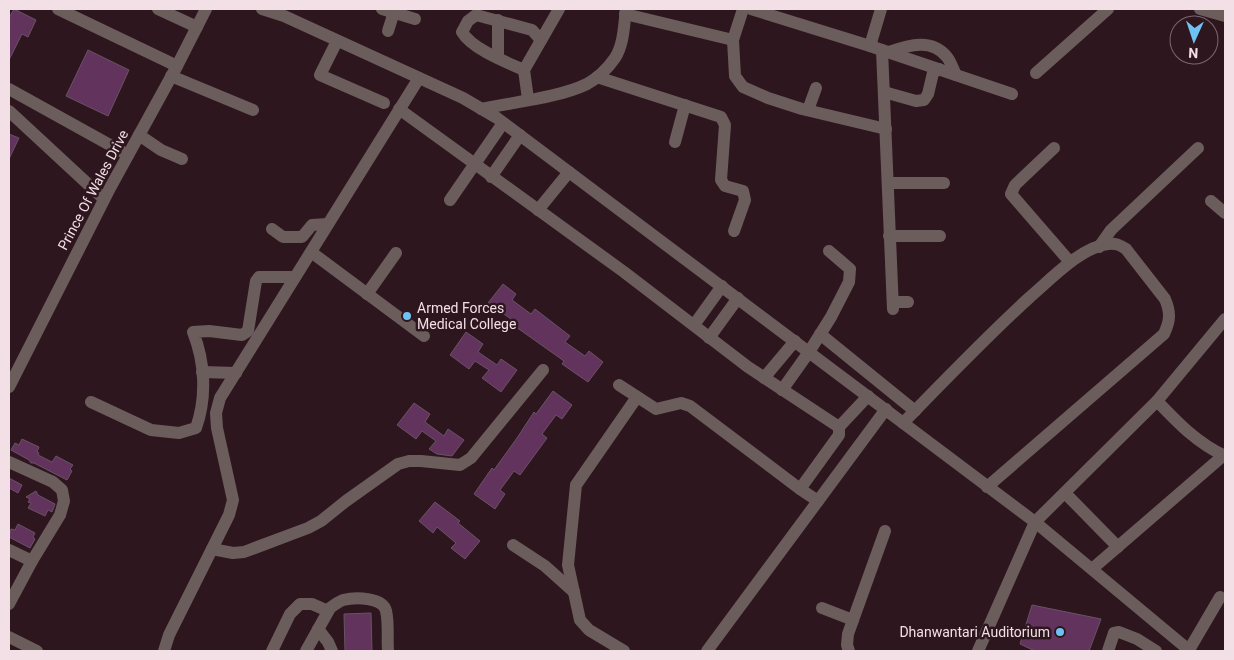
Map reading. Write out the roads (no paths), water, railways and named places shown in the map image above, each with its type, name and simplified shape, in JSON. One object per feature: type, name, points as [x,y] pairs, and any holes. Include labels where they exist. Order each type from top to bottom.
[{"type":"street","points":[[58,9],[174,71],[253,110]]},
{"type":"street","points":[[158,9],[197,27]]},
{"type":"street","name":"Prince Of Wales Drive","points":[[9,387],[104,199],[206,9]]},
{"type":"street","points":[[262,9],[285,13],[337,41],[463,98],[503,123],[1035,522],[1190,651],[1220,597]]},
{"type":"street","points":[[528,99],[524,70],[559,9]]},
{"type":"street","points":[[743,9],[733,40],[735,76],[743,87],[768,98],[808,110],[886,129]]},
{"type":"street","points":[[750,9],[886,51],[1012,94]]},
{"type":"street","points":[[870,46],[881,9]]},
{"type":"street","points":[[1036,73],[1108,9]]},
{"type":"street","points":[[1200,9],[1225,16]]},
{"type":"street","points":[[388,31],[388,11],[414,19]]},
{"type":"street","points":[[481,109],[557,93],[587,84],[602,73],[616,56],[624,32],[626,11],[733,40]]},
{"type":"street","points":[[524,70],[466,40],[462,32],[468,21],[476,15],[532,30],[540,40]]},
{"type":"street","points":[[498,20],[498,58]]},
{"type":"street","points":[[337,41],[320,75],[384,103]]},
{"type":"street","points":[[886,51],[918,44],[939,49],[948,58],[956,75]]},
{"type":"street","points":[[886,51],[884,92],[893,305],[908,302]]},
{"type":"street","points":[[884,92],[916,101],[924,100],[928,94],[933,73],[939,69]]},
{"type":"street","points":[[597,77],[721,117],[726,125],[720,180],[725,186],[743,192],[745,200],[734,231]]},
{"type":"street","points":[[164,651],[169,635],[229,516],[233,500],[217,428],[216,412],[220,398],[419,78]]},
{"type":"street","points":[[808,110],[816,88]]},
{"type":"street","points":[[9,89],[128,155]]},
{"type":"street","points":[[676,142],[685,105]]},
{"type":"street","points":[[399,109],[624,272],[764,378],[839,427]]},
{"type":"street","points":[[9,112],[104,199]]},
{"type":"street","points":[[450,200],[503,123]]},
{"type":"street","points":[[139,135],[161,150],[182,159]]},
{"type":"street","points":[[491,177],[520,135]]},
{"type":"street","points":[[1054,148],[1015,185],[1011,194],[1070,262]]},
{"type":"street","points":[[1099,247],[1111,230],[1198,148]]},
{"type":"street","points":[[538,210],[569,172]]},
{"type":"street","points":[[888,183],[944,183]]},
{"type":"street","points":[[1211,200],[1225,213]]},
{"type":"street","points":[[272,229],[283,237],[302,237],[312,225],[328,224]]},
{"type":"street","points":[[889,236],[940,236]]},
{"type":"street","points":[[903,423],[1009,316],[1070,262],[1107,244],[1119,244],[1126,249],[1166,299],[1170,322],[1164,334],[987,487]]},
{"type":"street","points":[[782,390],[809,352],[849,282],[850,268],[829,251]]},
{"type":"street","points":[[311,252],[424,336]]},
{"type":"street","points":[[367,294],[396,253]]},
{"type":"street","points":[[91,402],[151,430],[179,433],[196,428],[202,411],[202,372],[198,344],[193,332],[209,331],[242,335],[248,331],[256,282],[259,277],[296,277]]},
{"type":"street","points":[[694,326],[722,286]]},
{"type":"street","points":[[710,338],[738,298]]},
{"type":"street","points":[[978,651],[1035,522],[1157,401],[1225,319]]},
{"type":"street","points":[[820,334],[915,411]]},
{"type":"street","points":[[764,378],[795,341]]},
{"type":"street","points":[[212,549],[233,553],[244,552],[308,528],[321,521],[398,464],[408,461],[421,461],[460,465],[471,458],[543,370]]},
{"type":"street","points":[[202,372],[236,374]]},
{"type":"street","points":[[619,385],[656,409],[681,403],[690,406],[818,501]]},
{"type":"street","points":[[800,489],[839,436],[839,427],[868,396]]},
{"type":"street","points":[[624,651],[589,630],[580,620],[568,565],[576,484],[637,397]]},
{"type":"street","points":[[1092,569],[1225,456],[1203,444],[1183,429],[1157,401]]},
{"type":"street","points":[[708,651],[886,409]]},
{"type":"street","points":[[9,462],[52,482],[62,490],[64,502],[60,515],[9,604]]},
{"type":"street","points":[[1065,492],[1118,547]]},
{"type":"street","points":[[849,651],[847,645],[853,620],[885,532]]},
{"type":"street","points":[[513,545],[545,566],[574,592]]},
{"type":"street","points":[[9,550],[32,561]]},
{"type":"street","points":[[306,651],[328,611],[335,604],[344,600],[356,599],[374,601],[383,605],[386,612],[388,651]]},
{"type":"street","points":[[272,651],[290,614],[300,604],[312,604],[328,611]]},
{"type":"street","points":[[822,608],[853,620]]},
{"type":"street","points":[[318,629],[332,651]]},
{"type":"street","points":[[1108,651],[1114,633],[1119,632],[1137,639],[1156,651]]},
{"type":"street","points":[[9,637],[37,651]]},
{"type":"place","name":"Armed Forces Medical College","points":[[407,316]]},
{"type":"place","name":"Dhanwantari Auditorium","points":[[1060,632]]}]
